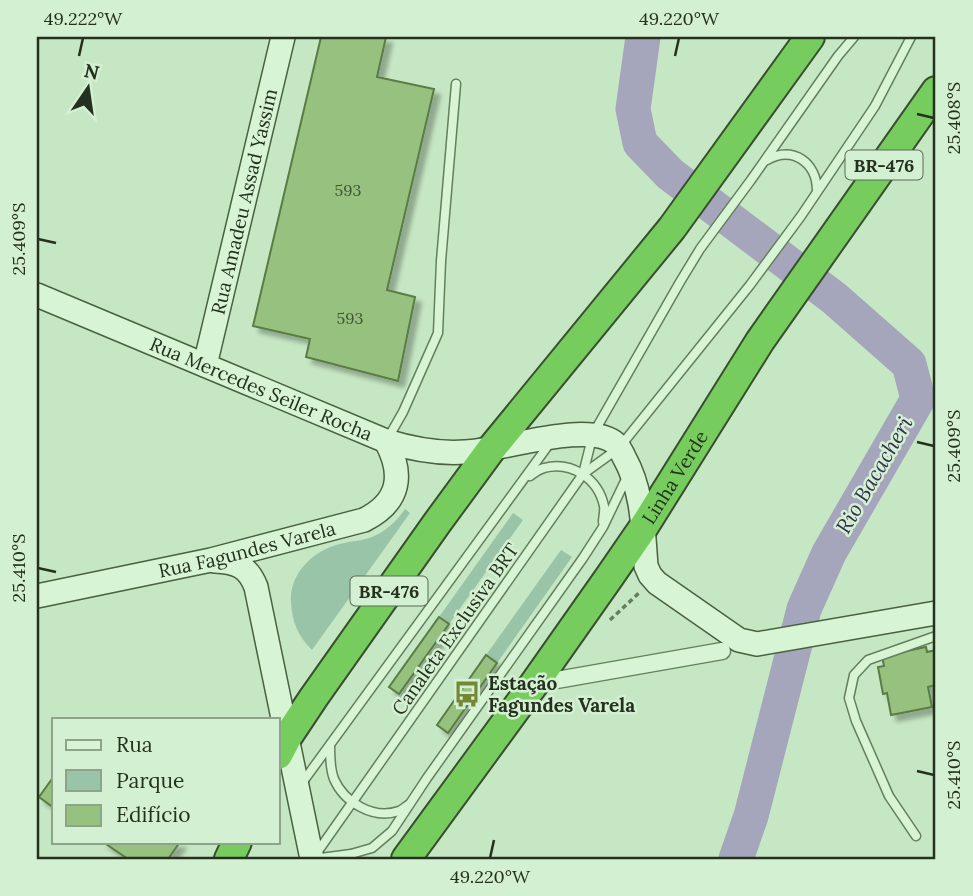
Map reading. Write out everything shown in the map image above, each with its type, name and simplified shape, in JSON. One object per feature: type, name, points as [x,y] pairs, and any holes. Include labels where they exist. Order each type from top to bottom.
[{"type":"highway","name":"BR-476","points":[[283,746],[492,448],[672,228],[810,37]]},
{"type":"highway","name":"Linha Verde","points":[[406,859],[534,684],[643,528],[746,362],[936,91]]},
{"type":"main road","name":"Rua Amadeu Assad Yassim","points":[[205,365],[283,37]]},
{"type":"main road","name":"Rua Mercedes Seiler Rocha","points":[[37,295],[386,441],[416,449],[442,453],[467,452],[555,437],[593,434]]},
{"type":"main road","points":[[593,434],[608,438],[619,448],[631,470],[640,503],[646,566],[650,575],[657,583],[739,640],[757,644],[936,613]]},
{"type":"main road","name":"Rua Fagundes Varela","points":[[37,596],[211,561],[365,520],[377,513],[391,496],[395,486],[395,457],[386,441]]},
{"type":"main road","points":[[211,561],[237,564],[252,577],[256,587],[278,718]]},
{"type":"main road","points":[[280,728],[283,746],[298,788],[313,859]]},
{"type":"street","points":[[534,684],[722,651]]},
{"type":"lane","name":"Canaleta Exclusiva BRT","points":[[583,474],[593,434],[700,249],[838,55],[854,37]]},
{"type":"lane","name":"Canaleta Exclusiva BRT","points":[[313,859],[583,474],[619,448],[750,285],[801,216],[875,106],[911,37]]},
{"type":"lane","points":[[386,441],[403,412],[438,333],[441,261],[456,85]]},
{"type":"lane","points":[[764,162],[782,155],[801,159],[814,172],[817,191]]},
{"type":"lane","name":"Canaleta Exclusiva BRT","points":[[298,788],[555,437]]},
{"type":"lane","points":[[524,480],[542,468],[563,466],[583,474],[597,488],[604,507],[603,527]]},
{"type":"lane","points":[[313,859],[372,848],[392,831],[583,558],[603,527],[631,470]]},
{"type":"lane","points":[[916,836],[889,796],[856,721],[849,698],[854,675],[868,660],[936,636]]},
{"type":"lane","points":[[330,746],[330,763],[334,778],[352,803],[382,813],[398,811],[411,804]]},
{"type":"path","points":[[609,621],[639,594]]},
{"type":"green space","points":[[405,509],[410,513],[312,650],[299,634],[293,616],[291,591],[299,572],[313,557],[330,547],[382,532]]},
{"type":"green space","points":[[513,513],[523,520],[449,624],[439,617]]},
{"type":"green space","points":[[561,550],[572,557],[497,663],[486,655]]},
{"type":"building","points":[[321,37],[386,37],[377,77],[434,89],[387,290],[415,297],[398,381],[306,357],[310,339],[253,326]]},
{"type":"building","points":[[439,617],[449,624],[399,694],[389,687]]},
{"type":"building","points":[[926,647],[927,652],[936,650],[936,685],[928,687],[932,707],[891,715],[887,693],[883,694],[878,667],[884,666],[882,656]]},
{"type":"building","name":"Estação Fagundes Varela","points":[[486,655],[497,663],[448,733],[437,725]]},
{"type":"building","points":[[52,779],[52,807],[39,797]]},
{"type":"building","points":[[106,844],[179,844],[168,859],[128,859]]},
{"type":"waterway","name":"Rio Bacacheri","points":[[643,37],[633,109],[640,143],[670,174],[834,298],[909,364],[918,399],[829,553],[804,609],[751,816],[736,859]]},
{"type":"place","name":"Estação Fagundes Varela","points":[[467,694]]}]
